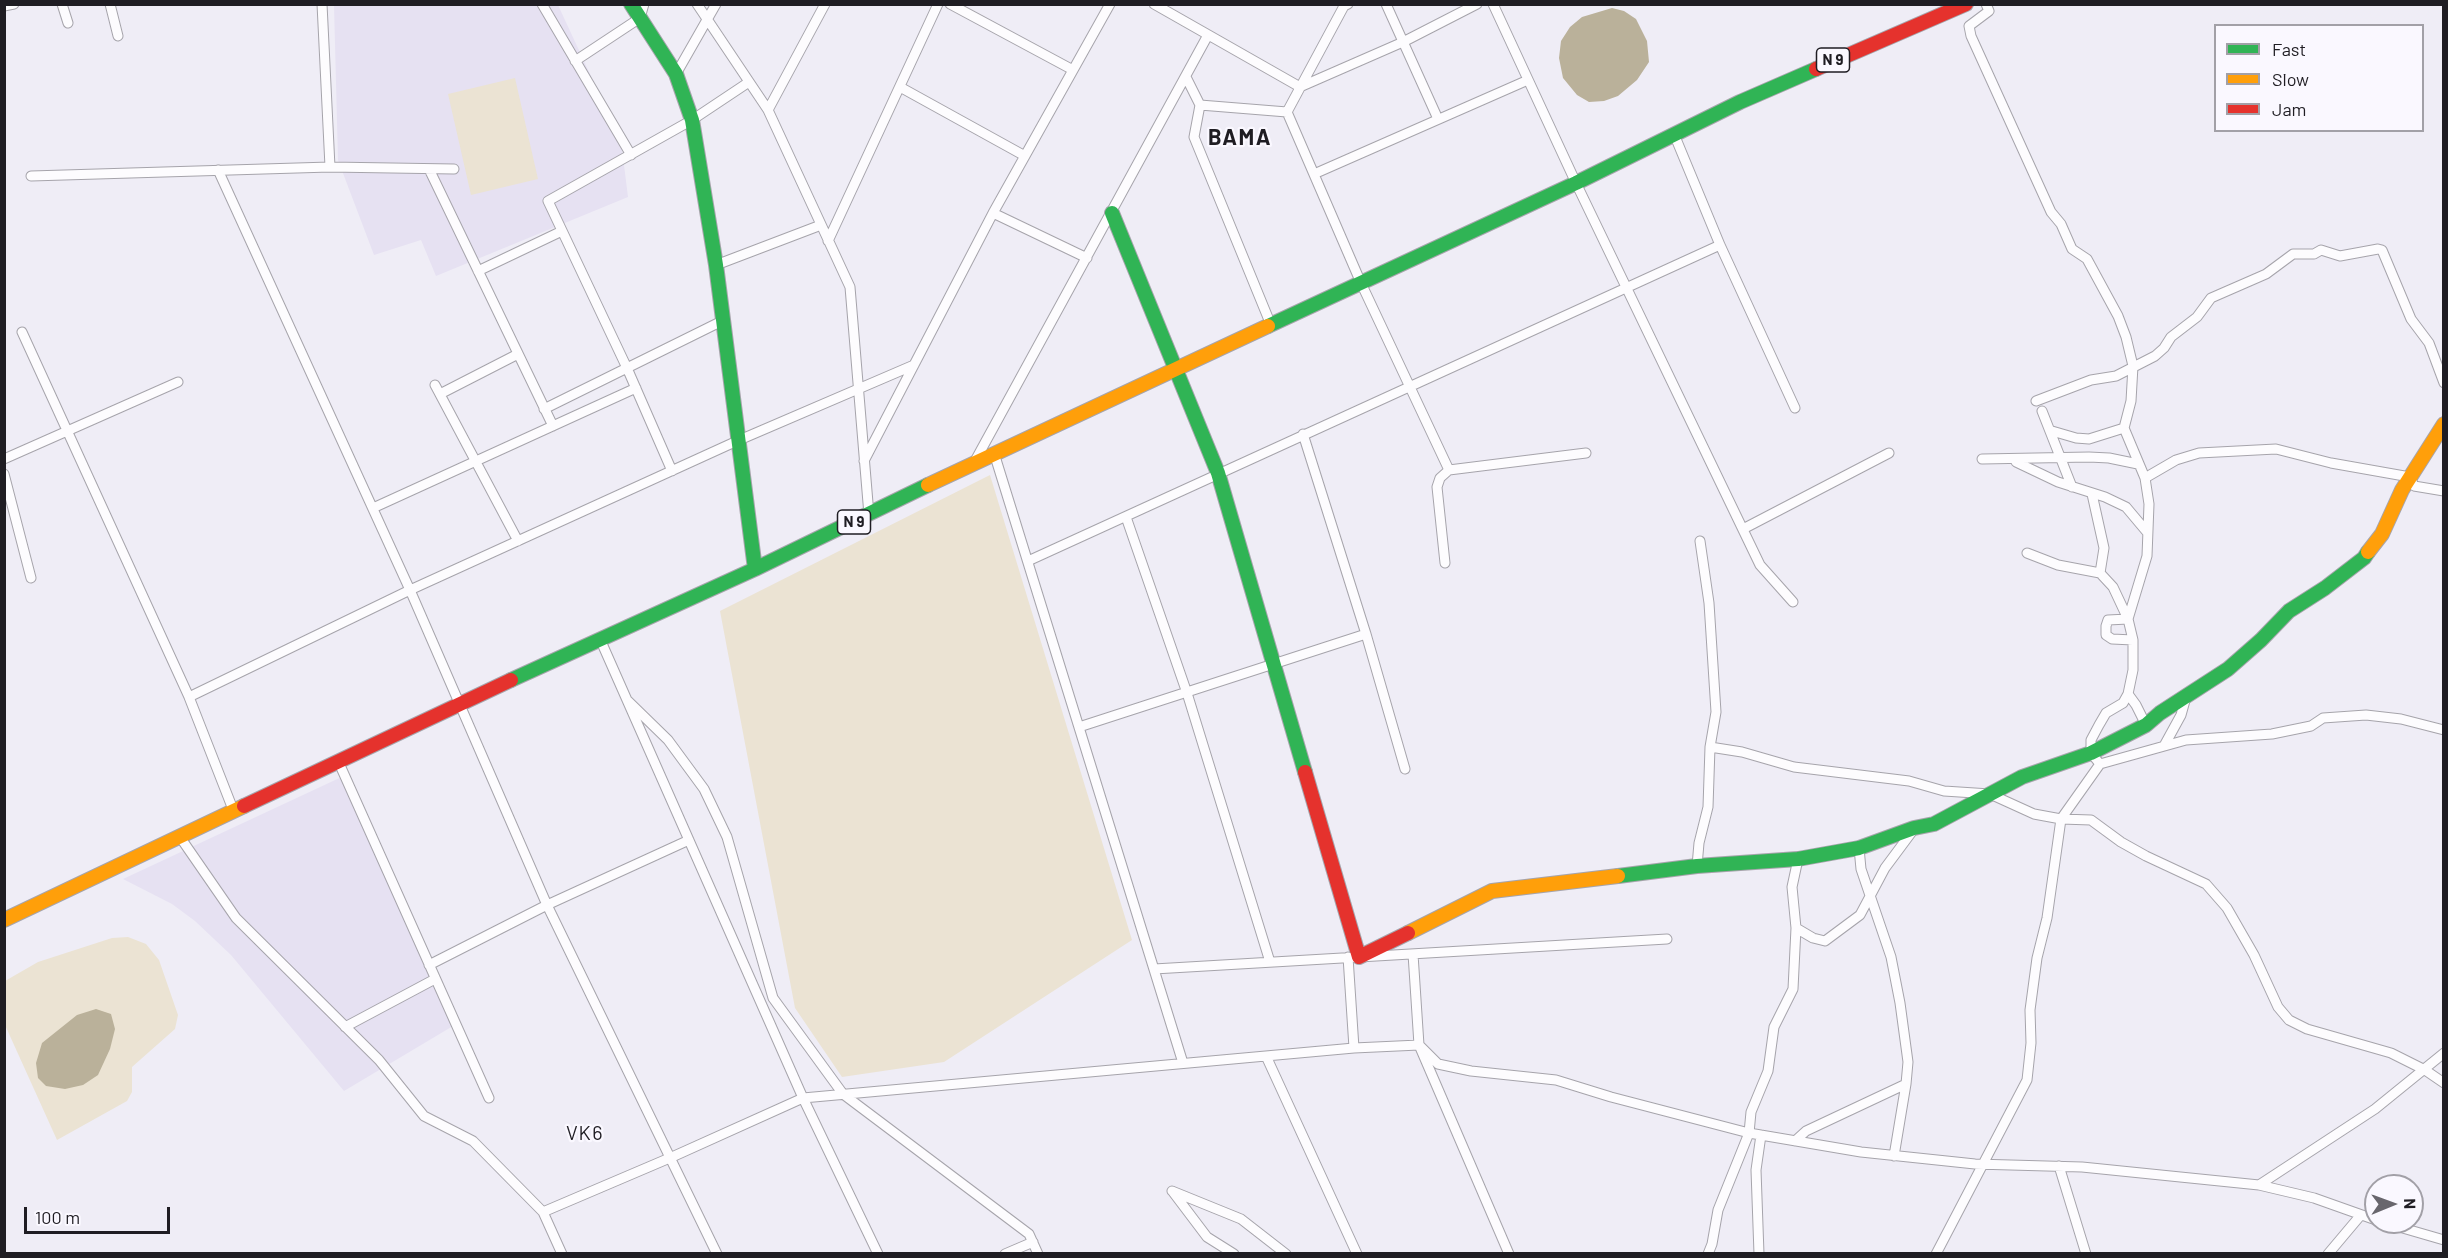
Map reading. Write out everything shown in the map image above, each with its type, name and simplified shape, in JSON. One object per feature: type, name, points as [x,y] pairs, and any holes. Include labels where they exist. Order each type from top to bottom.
[{"type":"street","points":[[4,6],[14,4]]},
{"type":"street","points":[[62,4],[68,23]]},
{"type":"street","points":[[110,4],[118,36]]},
{"type":"street","points":[[322,4],[330,167]]},
{"type":"street","points":[[542,4],[631,154]]},
{"type":"street","points":[[632,4],[642,11],[676,74],[692,120],[716,265],[755,570]]},
{"type":"street","points":[[698,4],[768,110],[850,287],[869,515]]},
{"type":"street","points":[[676,74],[716,4]]},
{"type":"street","points":[[768,110],[825,4]]},
{"type":"street","points":[[828,241],[938,4]]},
{"type":"street","points":[[950,4],[1073,70]]},
{"type":"street","points":[[864,461],[993,213],[1110,4]]},
{"type":"street","points":[[1154,4],[1300,87]]},
{"type":"street","points":[[1386,4],[1438,119]]},
{"type":"street","points":[[1300,87],[1403,42],[1477,4]]},
{"type":"street","points":[[1493,4],[1576,183],[1760,565],[1793,602]]},
{"type":"street","name":"N 9","points":[[4,920],[600,639],[755,570],[994,453],[1576,183],[1793,77],[1966,4]]},
{"type":"street","points":[[1986,4],[1989,11],[1969,26],[1971,36],[2051,212],[2061,224],[2072,249],[2087,259],[2118,316],[2133,366],[2131,401],[2124,428],[2145,478],[2149,504],[2147,556],[2128,619]]},
{"type":"street","points":[[1287,112],[1344,5]]},
{"type":"street","points":[[575,61],[642,11]]},
{"type":"street","points":[[974,463],[1208,35]]},
{"type":"street","points":[[1186,77],[1200,105],[1194,137],[1271,325]]},
{"type":"street","points":[[1314,174],[1528,80]]},
{"type":"street","points":[[672,471],[549,201],[692,120],[749,82]]},
{"type":"street","points":[[900,87],[1025,156]]},
{"type":"street","points":[[1200,105],[1287,112]]},
{"type":"street","points":[[1287,112],[1361,283],[1449,470]]},
{"type":"street","points":[[1674,134],[1720,245],[1795,408]]},
{"type":"street","points":[[31,176],[330,167],[454,169]]},
{"type":"street","points":[[429,169],[553,426]]},
{"type":"street","points":[[218,170],[410,590],[547,905],[672,1157],[717,1254]]},
{"type":"street","points":[[993,213],[1087,258]]},
{"type":"street","points":[[1112,213],[1218,473],[1353,957],[1354,1048]]},
{"type":"street","points":[[716,265],[821,225]]},
{"type":"street","points":[[478,271],[562,231]]},
{"type":"street","points":[[1028,561],[1720,245]]},
{"type":"street","points":[[2036,401],[2091,380],[2116,376],[2155,356],[2164,348],[2170,337],[2197,317],[2211,298],[2266,274],[2293,254],[2314,254],[2321,250],[2340,256],[2382,250],[2411,319],[2429,343],[2444,383]]},
{"type":"street","points":[[544,409],[722,321]]},
{"type":"street","points":[[22,332],[189,697],[234,812]]},
{"type":"street","points":[[518,354],[437,389],[519,541]]},
{"type":"street","points":[[189,697],[410,590],[737,441],[914,365]]},
{"type":"street","points":[[4,459],[178,382]]},
{"type":"street","points":[[373,508],[636,388]]},
{"type":"street","points":[[2042,411],[2052,431],[2072,488]]},
{"type":"street","points":[[1936,1254],[2027,1080],[2031,1043],[2030,1010],[2037,958],[2048,918],[2061,819],[2096,759],[2160,713],[2228,669],[2289,611],[2325,588],[2364,558],[2382,534],[2410,477],[2444,424]]},
{"type":"street","points":[[2052,431],[2089,439],[2124,428]]},
{"type":"street","points":[[1303,434],[1366,634],[1405,769]]},
{"type":"street","points":[[2145,478],[2176,460],[2199,453],[2276,449],[2331,463],[2410,477]]},
{"type":"street","points":[[994,453],[1183,1063]]},
{"type":"street","points":[[1445,562],[1437,487],[1440,478],[1449,470],[1586,453]]},
{"type":"street","points":[[1743,529],[1889,453]]},
{"type":"street","points":[[1982,459],[2109,458],[2138,464]]},
{"type":"street","points":[[2011,460],[2072,488],[2126,507],[2147,532]]},
{"type":"street","points":[[4,474],[31,578]]},
{"type":"street","points":[[2410,477],[2414,486],[2444,491]]},
{"type":"street","points":[[2092,494],[2104,548],[2100,573]]},
{"type":"street","points":[[1126,517],[1186,693],[1270,962]]},
{"type":"street","points":[[1697,866],[1699,843],[1708,807],[1710,747],[1716,712],[1714,658],[1700,541]]},
{"type":"street","points":[[2027,553],[2058,565],[2100,573],[2113,587],[2128,619],[2133,640],[2133,670],[2123,703],[2106,713],[2091,740],[2096,759]]},
{"type":"street","points":[[2128,619],[2108,620],[2106,634],[2112,639],[2133,640]]},
{"type":"street","points":[[1079,727],[1366,634]]},
{"type":"street","points":[[600,639],[803,1098],[878,1254]]},
{"type":"street","points":[[2127,694],[2136,705],[2146,725]]},
{"type":"street","points":[[2164,746],[2181,715],[2186,697]]},
{"type":"street","points":[[628,701],[668,740],[704,789],[727,837],[773,998],[843,1094],[1029,1234],[1038,1254]]},
{"type":"street","points":[[1353,957],[1492,891],[1697,866],[1798,859],[1859,848],[1914,828],[1934,824],[2022,777],[2186,740],[2272,734],[2311,726],[2323,718],[2356,715],[2401,720],[2444,730]]},
{"type":"street","points":[[1710,747],[1742,752],[1794,767],[1909,781],[1944,791],[1990,794],[2034,814],[2061,819],[2091,820],[2146,856],[2206,884],[2227,908],[2254,955],[2278,1007],[2289,1020],[2307,1029],[2391,1053],[2425,1070],[2444,1083]]},
{"type":"street","points":[[339,763],[489,1098]]},
{"type":"street","points":[[1796,928],[1813,938],[1825,941],[1860,915],[1885,868],[1914,828]]},
{"type":"street","points":[[180,837],[236,918],[379,1060],[424,1116],[473,1141],[543,1212],[562,1254]]},
{"type":"street","points":[[429,965],[547,905],[689,840]]},
{"type":"street","points":[[1859,848],[1861,870],[1891,957],[1902,1012],[1908,1062],[1894,1156]]},
{"type":"street","points":[[1708,1254],[1718,1209],[1749,1133],[1751,1112],[1768,1071],[1774,1027],[1793,989],[1796,928],[1792,887],[1798,859]]},
{"type":"street","points":[[1154,969],[1667,939]]},
{"type":"street","points":[[1413,954],[1419,1045],[1509,1254]]},
{"type":"street","points":[[345,1027],[435,979]]},
{"type":"street","points":[[543,1212],[803,1098],[1354,1048],[1419,1045],[1438,1064],[1471,1071],[1556,1080],[1611,1097],[1749,1133],[1894,1156],[1984,1165],[2059,1166],[2259,1185],[2314,1198],[2364,1217]]},
{"type":"street","points":[[2259,1185],[2375,1109],[2444,1053]]},
{"type":"street","points":[[1266,1056],[1357,1254]]},
{"type":"street","points":[[1795,1141],[1806,1131],[1906,1084]]},
{"type":"street","points":[[1759,1254],[1756,1170],[1761,1134]]},
{"type":"street","points":[[2059,1166],[2086,1254]]},
{"type":"street","points":[[1234,1254],[1207,1237],[1172,1191],[1241,1219],[1286,1254]]},
{"type":"street","points":[[2328,1254],[2360,1216]]},
{"type":"street","points":[[2423,1234],[2444,1240]]},
{"type":"street","points":[[1005,1254],[1033,1242]]},
{"type":"shaded area","points":[[334,5],[558,5],[621,141],[628,197],[436,276],[421,240],[374,255],[338,160]]},
{"type":"shaded area","points":[[1612,8],[1624,11],[1636,19],[1647,41],[1649,62],[1637,80],[1618,96],[1604,101],[1589,102],[1577,95],[1563,78],[1559,58],[1561,41],[1570,27],[1582,17]]},
{"type":"shaded area","points":[[515,78],[538,179],[471,195],[448,94]]},
{"type":"shaded area","points":[[990,475],[1132,940],[944,1062],[842,1077],[795,1008],[720,611]]},
{"type":"shaded area","points":[[348,774],[458,1023],[344,1091],[231,955],[195,921],[172,904],[123,879]]},
{"type":"shaded area","points":[[128,937],[146,944],[159,960],[178,1015],[175,1029],[132,1067],[132,1092],[127,1101],[57,1140],[5,1025],[5,981],[38,962],[112,938]]},
{"type":"shaded area","points":[[96,1009],[111,1014],[115,1029],[110,1049],[98,1075],[83,1085],[65,1089],[46,1086],[38,1078],[36,1063],[42,1043],[77,1015]]},
{"type":"traffic: fast","points":[[631,4],[676,74],[692,120],[716,265],[755,569]]},
{"type":"traffic: fast","points":[[1268,326],[1576,183],[1740,102],[1816,69]]},
{"type":"traffic: fast","points":[[1112,213],[1218,473],[1305,772]]},
{"type":"traffic: fast","points":[[511,680],[755,569],[928,485]]},
{"type":"traffic: fast","points":[[1618,876],[1697,866],[1798,859],[1859,848],[1914,828],[1934,824],[2022,777],[2091,753],[2146,725],[2160,713],[2228,669],[2289,611],[2325,588],[2364,558],[2368,552]]},
{"type":"traffic: slow","points":[[928,485],[1268,326]]},
{"type":"traffic: slow","points":[[2368,552],[2382,534],[2402,490],[2444,424]]},
{"type":"traffic: slow","points":[[4,920],[244,806]]},
{"type":"traffic: slow","points":[[1408,933],[1492,891],[1618,876]]},
{"type":"traffic: jam","points":[[1816,69],[1966,4]]},
{"type":"traffic: jam","points":[[244,806],[511,680]]},
{"type":"traffic: jam","points":[[1305,772],[1359,957],[1408,933]]},
{"type":"district","name":"BAMA","points":[[1240,138]]},
{"type":"district","name":"VK6","points":[[585,1133]]}]
